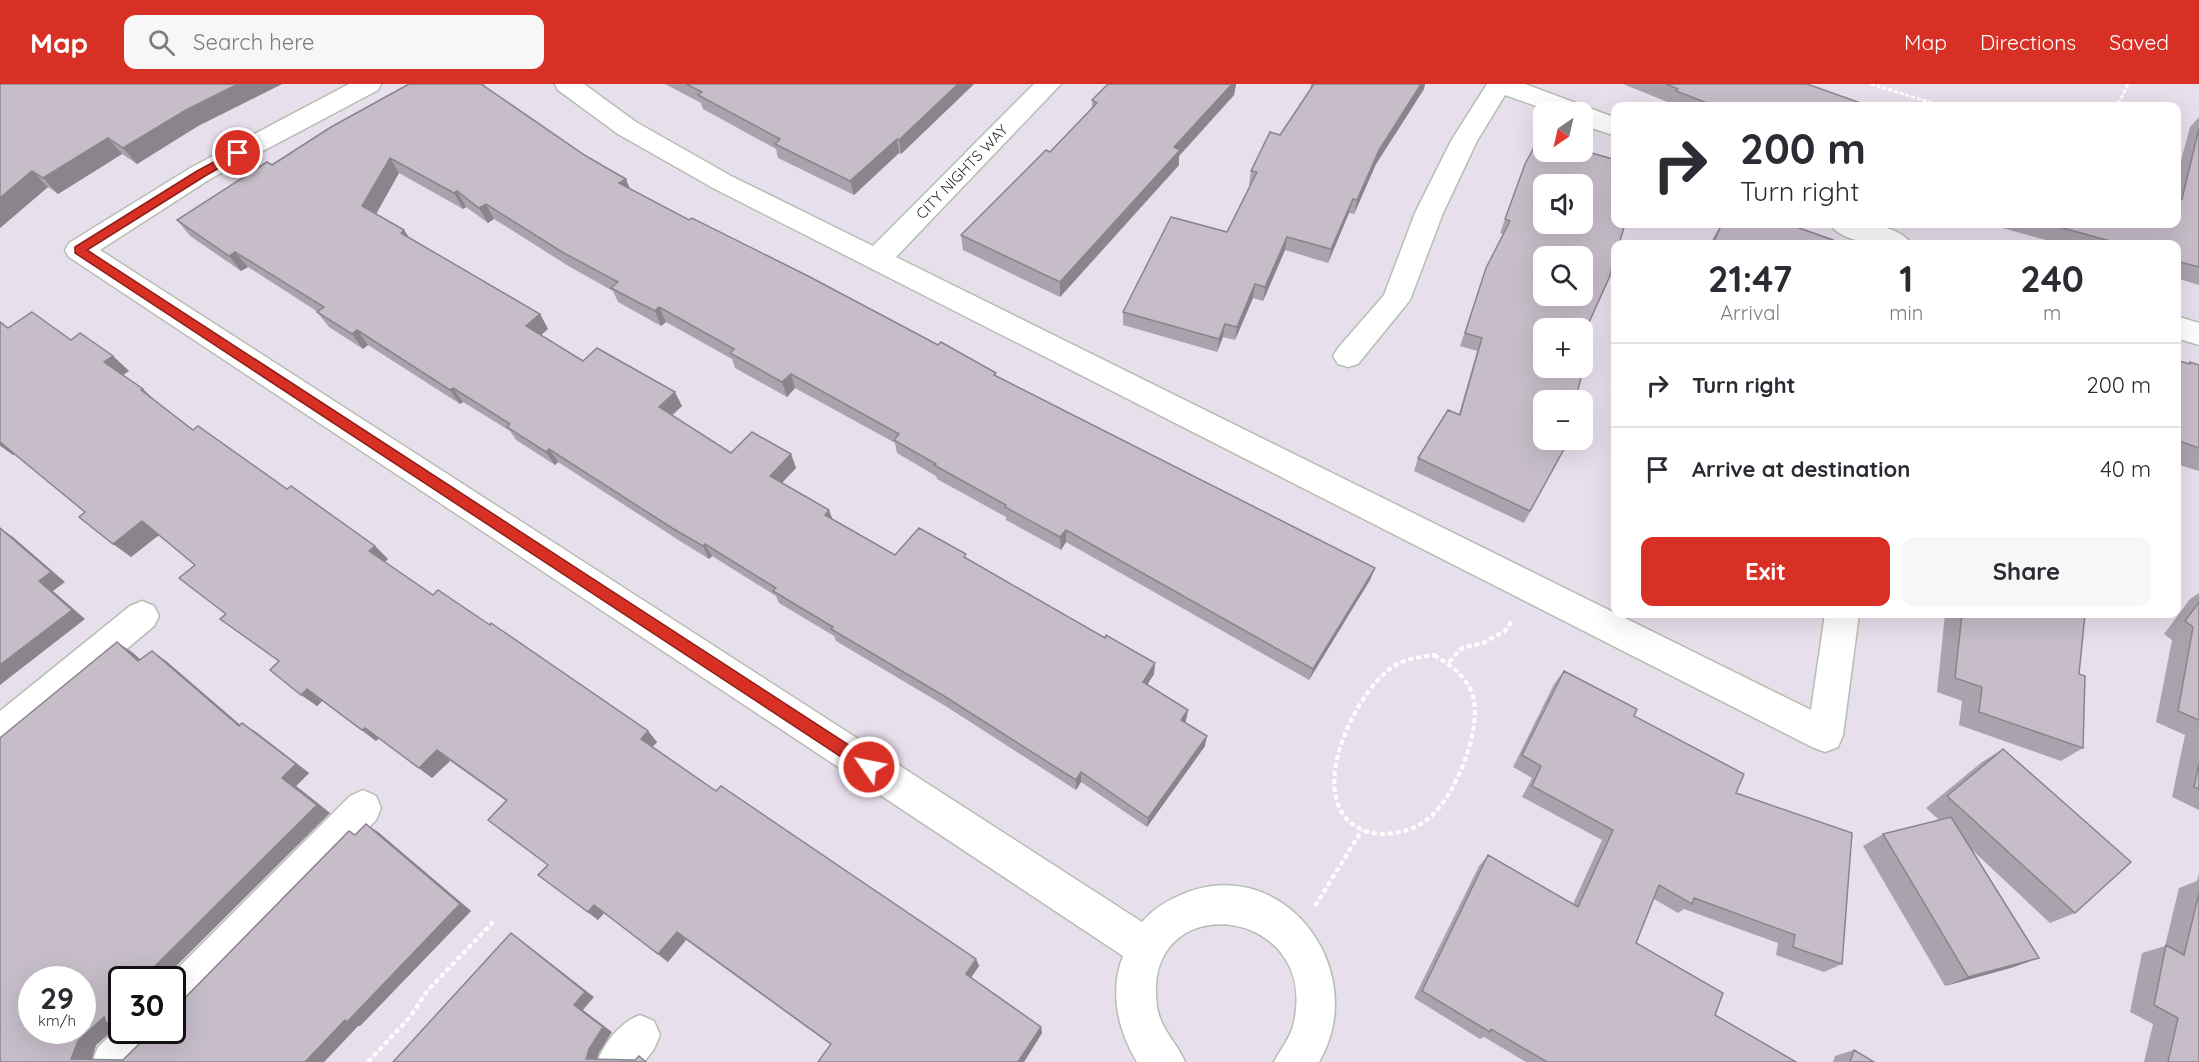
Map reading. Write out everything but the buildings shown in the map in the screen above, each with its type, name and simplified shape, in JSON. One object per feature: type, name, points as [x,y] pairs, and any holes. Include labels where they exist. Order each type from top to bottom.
[{"type":"street","points":[[369,84],[201,173],[79,250],[1146,948]]},
{"type":"street","points":[[567,84],[627,128],[722,182],[1825,735],[1841,618]]},
{"type":"street","name":"CITY NIGHTS WAY","points":[[876,260],[1048,84]]},
{"type":"street","points":[[1348,356],[1396,300],[1430,213],[1459,151],[1500,84],[1549,102]]},
{"type":"street","points":[[1593,119],[1611,126]]},
{"type":"street","points":[[1854,228],[1886,240]]},
{"type":"street","points":[[2181,329],[2199,334]]},
{"type":"street","points":[[0,733],[142,616]]},
{"type":"street","points":[[186,988],[363,808]]},
{"type":"street","points":[[1164,1062],[1157,1056],[1143,1030],[1136,1002],[1136,973],[1146,948],[1164,925],[1188,909],[1216,903],[1245,906],[1272,919],[1295,939],[1310,965],[1317,994],[1315,1024],[1307,1058]]},
{"type":"street","points":[[113,1062],[130,1044]]},
{"type":"path","points":[[1871,84],[1925,102]]},
{"type":"path","points":[[2118,102],[2128,84]]},
{"type":"path","points":[[1449,662],[1462,648],[1483,643],[1505,631],[1532,588]]},
{"type":"path","points":[[1434,655],[1449,662],[1466,678],[1474,701],[1475,726],[1467,756],[1446,797],[1426,821],[1401,833],[1381,835],[1362,830],[1344,817],[1335,796],[1334,773],[1341,745],[1354,714],[1389,670],[1412,658],[1434,655]]},
{"type":"path","points":[[1295,939],[1362,830]]},
{"type":"path","points":[[368,1062],[410,1017],[428,990],[493,922]]},
{"type":"route","points":[[238,153],[201,173],[79,250],[869,767]]}]
